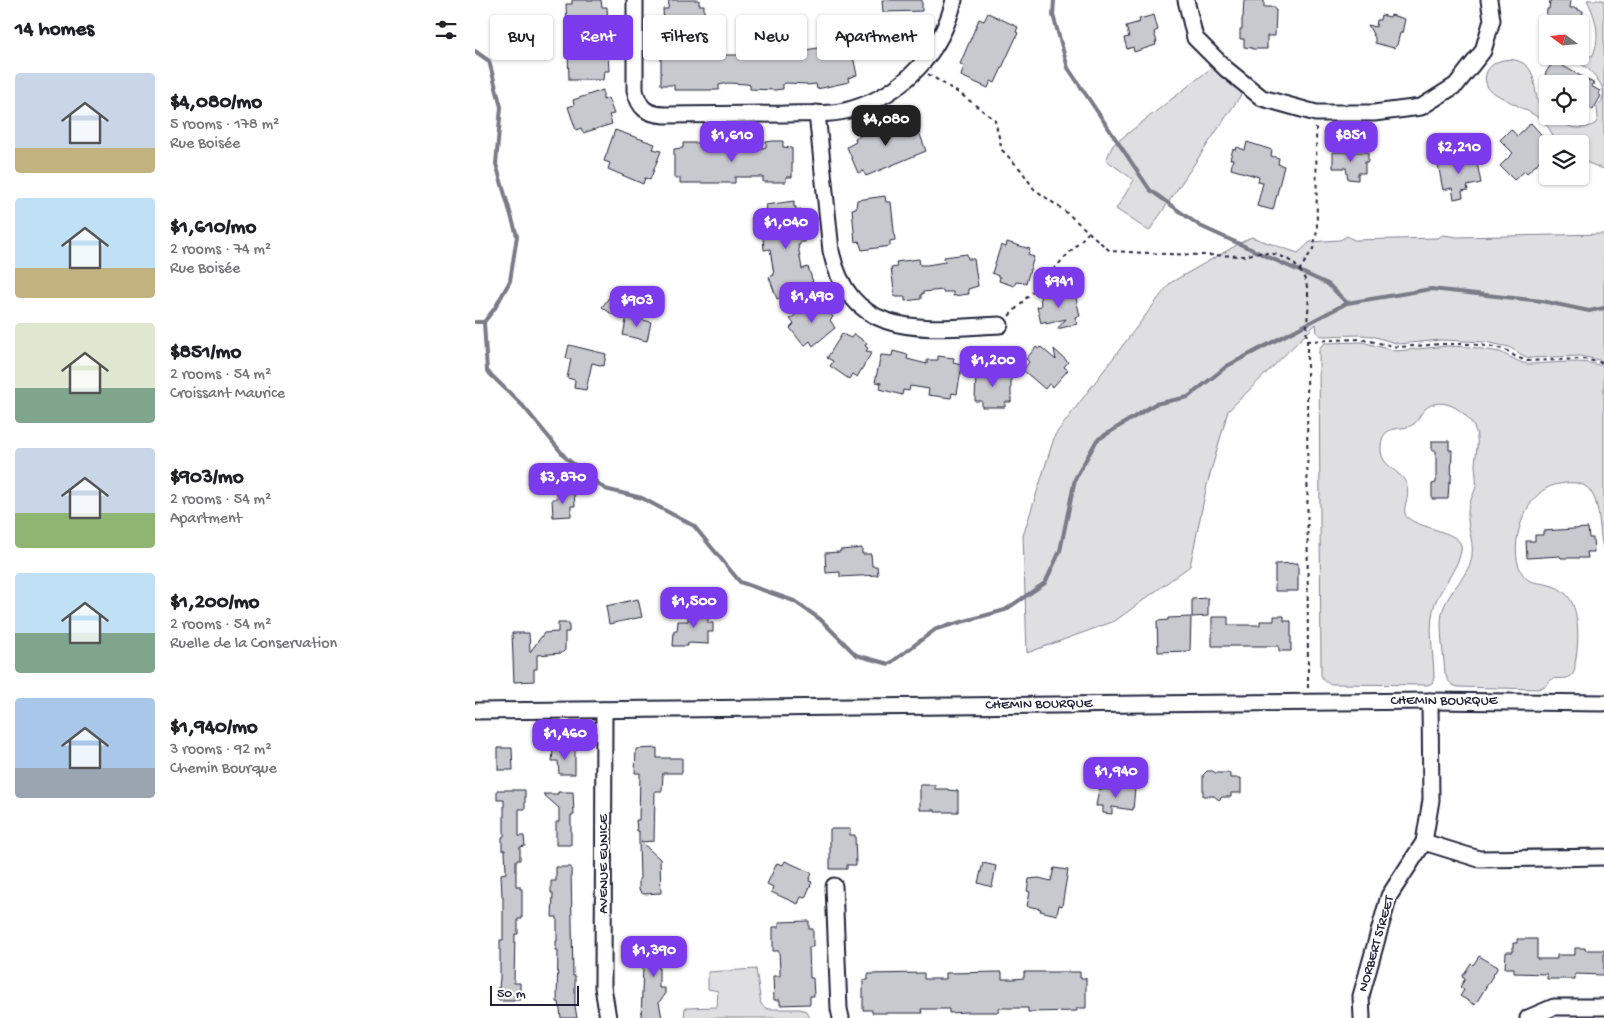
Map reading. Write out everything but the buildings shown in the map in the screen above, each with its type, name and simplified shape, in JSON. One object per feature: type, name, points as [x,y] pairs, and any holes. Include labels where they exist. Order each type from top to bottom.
[{"type":"street","points":[[635,0],[635,90],[639,104],[644,109],[665,115],[842,112],[863,106],[899,86],[919,68],[941,35],[954,0]]},
{"type":"street","points":[[1186,0],[1195,38],[1226,70],[1262,98],[1316,114],[1374,113],[1421,107],[1457,85],[1483,51],[1492,20],[1489,0]]},
{"type":"street","points":[[817,113],[831,252],[834,268],[841,284],[850,296],[874,315],[895,324],[909,327],[1000,325]]},
{"type":"street","name":"CHEMIN BOURQUE","points":[[475,712],[1430,701],[1604,703]]},
{"type":"street","name":"NORBERT STREET","points":[[1362,1018],[1361,996],[1389,896],[1424,842],[1431,800],[1430,701]]},
{"type":"street","name":"AVENUE EUNICE","points":[[604,710],[603,987],[608,1018]]},
{"type":"street","points":[[1424,842],[1479,858],[1604,857]]},
{"type":"street","points":[[834,886],[839,1009],[841,1018]]},
{"type":"street","points":[[1528,1018],[1553,1007],[1604,1007]]},
{"type":"path","points":[[919,68],[963,95],[995,120],[1002,150],[1021,170],[1034,189],[1066,212],[1110,251],[1245,256],[1262,252],[1274,253],[1287,259],[1299,271],[1307,286],[1308,293],[1306,331],[1308,702]]},
{"type":"path","points":[[1299,271],[1313,249],[1317,231],[1316,114]]},
{"type":"path","points":[[1000,325],[1089,233]]},
{"type":"path","points":[[1307,341],[1360,339],[1398,347],[1476,344],[1506,350],[1516,357],[1527,361],[1582,360],[1604,363]]},
{"type":"shaded area","points":[[1587,0],[1604,0],[1604,169],[1589,163],[1589,135],[1552,135],[1547,125],[1566,125],[1582,128],[1596,123],[1598,118],[1597,107],[1602,100],[1603,91],[1593,74],[1581,65],[1589,65],[1589,57],[1593,55],[1597,41],[1593,14]]},
{"type":"shaded area","points":[[1508,59],[1523,63],[1532,74],[1538,101],[1539,118],[1491,91],[1486,81],[1486,74],[1489,68],[1500,61]]},
{"type":"shaded area","points":[[1219,62],[1247,86],[1149,231],[1116,209],[1134,180],[1106,160],[1113,145]]},
{"type":"shaded area","points":[[1604,234],[1604,361],[1580,356],[1530,358],[1509,347],[1485,342],[1441,340],[1399,344],[1372,336],[1321,336],[1317,333],[1316,324],[1228,411],[1207,485],[1190,566],[1115,621],[1027,653],[1023,536],[1055,435],[1170,283],[1251,237],[1298,253],[1310,242],[1340,240],[1347,236],[1354,240],[1437,238],[1443,235],[1457,237]]},
{"type":"shaded area","points":[[1362,342],[1396,351],[1448,346],[1470,347],[1500,352],[1527,364],[1577,362],[1604,367],[1604,551],[1595,501],[1591,492],[1585,486],[1576,483],[1553,485],[1538,495],[1524,515],[1517,541],[1516,554],[1519,566],[1526,579],[1532,582],[1551,585],[1559,589],[1570,599],[1574,607],[1578,636],[1575,670],[1571,676],[1552,679],[1545,686],[1538,689],[1458,687],[1451,684],[1447,678],[1442,643],[1442,613],[1447,600],[1467,570],[1472,557],[1468,512],[1476,486],[1477,441],[1474,427],[1465,415],[1453,406],[1439,403],[1425,409],[1417,421],[1409,427],[1392,430],[1384,435],[1381,451],[1384,461],[1406,483],[1408,493],[1405,512],[1408,518],[1421,525],[1446,533],[1461,545],[1459,558],[1435,603],[1431,621],[1434,678],[1432,683],[1428,685],[1333,684],[1327,683],[1323,679],[1321,675],[1319,351],[1320,347],[1325,343]]},
{"type":"shaded area","points":[[756,969],[761,1004],[764,1007],[768,1009],[800,1009],[806,1011],[810,1018],[684,1018],[685,1008],[717,1007],[718,991],[708,989],[708,972]]},
{"type":"waterway","points":[[1054,0],[1053,15],[1068,68],[1150,190],[1200,226],[1328,284],[1347,303]]},
{"type":"waterway","points":[[475,51],[489,61],[501,107],[496,164],[517,236],[510,281],[495,308],[484,322],[487,371],[523,406],[566,458],[605,489],[642,498],[694,526],[740,582],[794,601],[820,619],[856,655],[889,664],[936,629],[1005,610],[1045,583],[1060,551],[1075,479],[1097,440],[1155,404],[1188,397],[1227,366],[1347,303],[1431,289],[1542,301],[1589,311],[1604,308]]},
{"type":"waterway","points":[[475,322],[484,322]]}]
